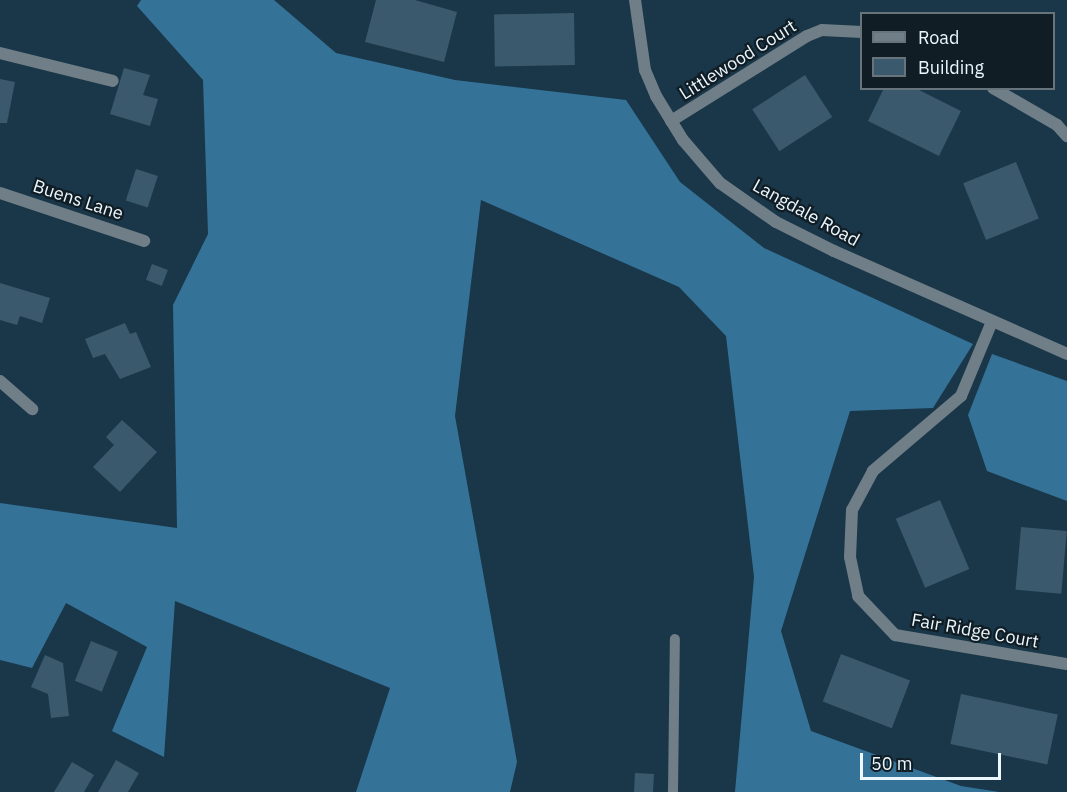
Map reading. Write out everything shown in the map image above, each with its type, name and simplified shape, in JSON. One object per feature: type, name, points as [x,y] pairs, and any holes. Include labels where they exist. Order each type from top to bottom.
[{"type":"street","name":"Langdale Road","points":[[635,0],[645,70],[671,121],[703,165],[744,202],[834,251],[991,324],[1067,354]]},
{"type":"street","name":"Littlewood Court","points":[[671,121],[807,36],[822,30],[860,32]]},
{"type":"street","points":[[0,53],[113,81]]},
{"type":"street","points":[[996,90],[1057,125],[1067,136]]},
{"type":"street","name":"Buens Lane","points":[[0,193],[144,241]]},
{"type":"street","name":"Fair Ridge Court","points":[[991,324],[961,396],[873,471],[852,510],[850,557],[858,596],[894,635],[1067,664]]},
{"type":"street","points":[[0,381],[32,409]]},
{"type":"lane","points":[[673,792],[675,639]]},
{"type":"shaded area","points":[[141,0],[274,0],[336,53],[455,80],[626,100],[680,182],[764,248],[973,344],[933,408],[850,411],[781,631],[811,731],[961,786],[999,792],[735,792],[754,577],[726,336],[679,287],[481,200],[455,416],[517,762],[510,792],[356,792],[390,688],[175,601],[164,757],[112,731],[147,647],[66,603],[32,668],[0,660],[0,503],[177,528],[173,305],[208,234],[203,80],[137,6]]},
{"type":"shaded area","points":[[992,354],[1067,381],[1067,501],[987,471],[968,415]]},
{"type":"building","points":[[376,0],[415,0],[457,12],[444,62],[365,42]]},
{"type":"building","points":[[574,13],[575,65],[495,66],[494,14]]},
{"type":"building","points":[[124,68],[150,75],[143,95],[158,99],[150,126],[110,114]]},
{"type":"building","points":[[805,75],[832,117],[779,151],[752,109]]},
{"type":"building","points":[[0,79],[15,82],[7,123],[0,123]]},
{"type":"building","points":[[883,90],[919,90],[961,111],[939,156],[868,121]]},
{"type":"building","points":[[1016,162],[1039,219],[986,240],[963,183]]},
{"type":"building","points":[[136,169],[158,176],[148,207],[126,200]]},
{"type":"building","points":[[152,264],[168,270],[162,286],[146,280]]},
{"type":"building","points":[[0,283],[50,298],[42,323],[20,316],[17,325],[0,320]]},
{"type":"building","points":[[125,323],[130,334],[136,332],[151,367],[120,379],[105,354],[93,358],[85,339]]},
{"type":"building","points":[[122,420],[157,452],[120,492],[93,467],[114,445],[106,437]]},
{"type":"building","points":[[940,500],[969,569],[925,588],[896,519]]},
{"type":"building","points":[[1021,527],[1067,531],[1061,594],[1016,590]]},
{"type":"building","points":[[91,641],[118,652],[102,692],[75,681]]},
{"type":"building","points":[[841,654],[910,681],[892,728],[823,702]]},
{"type":"building","points":[[45,655],[63,663],[69,716],[51,718],[48,694],[31,687]]},
{"type":"building","points":[[961,694],[1058,715],[1047,764],[950,744]]},
{"type":"building","points":[[116,760],[139,773],[128,792],[98,792]]},
{"type":"building","points":[[72,762],[94,775],[84,792],[54,792]]},
{"type":"building","points":[[635,773],[654,774],[653,792],[634,792]]}]
